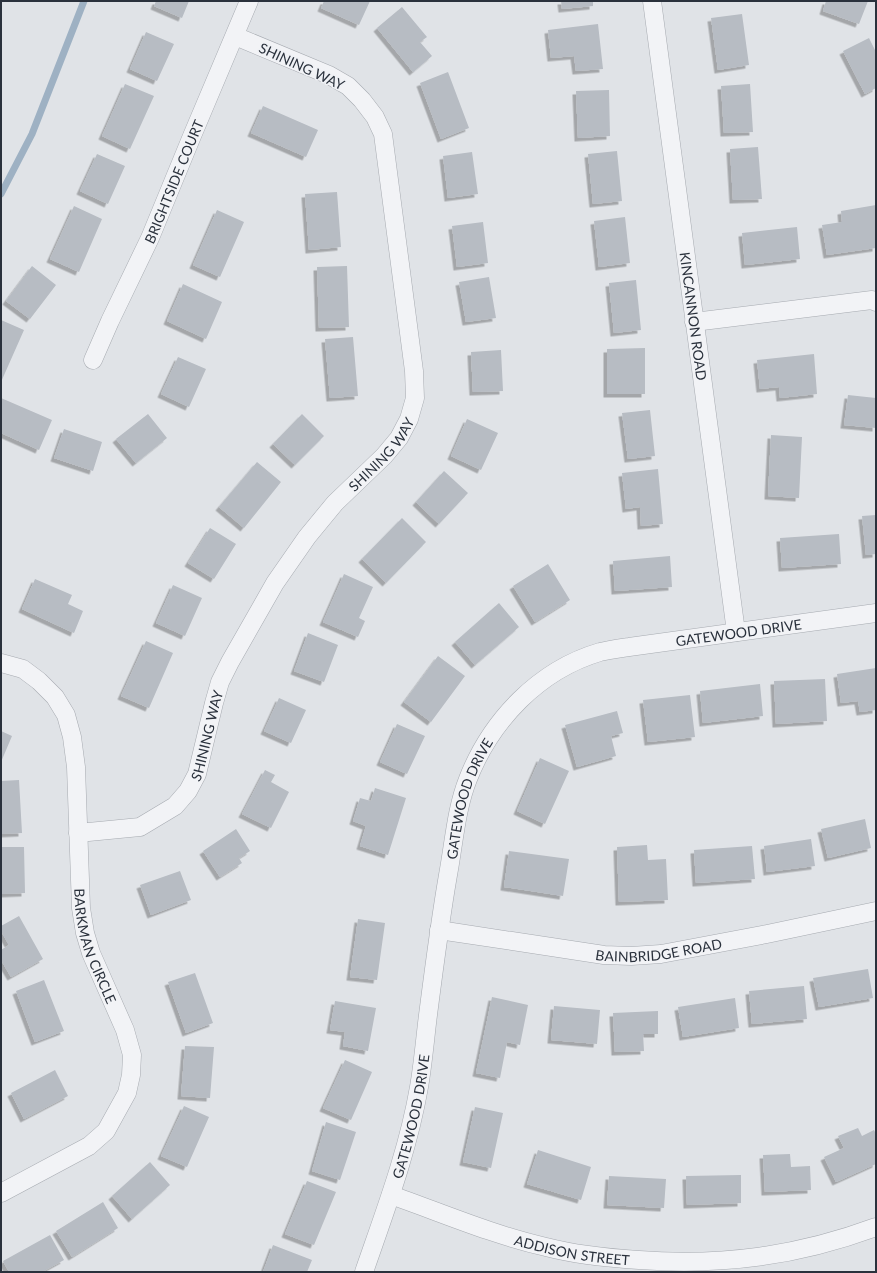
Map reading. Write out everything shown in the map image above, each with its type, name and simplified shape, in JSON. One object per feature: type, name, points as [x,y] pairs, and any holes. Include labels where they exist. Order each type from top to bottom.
[{"type":"street","name":"BRIGHTSIDE COURT","points":[[93,360],[150,238],[249,1]]},
{"type":"street","name":"KINCANNON ROAD","points":[[652,1],[736,632]]},
{"type":"street","name":"SHINING WAY","points":[[78,833],[140,827],[174,806],[188,790],[197,774],[220,682],[275,583],[306,537],[335,503],[384,456],[399,438],[409,419],[415,398],[414,371],[383,134],[375,117],[362,100],[348,86],[336,78],[234,36]]},
{"type":"street","points":[[694,322],[872,300],[876,302]]},
{"type":"street","name":"GATEWOOD DRIVE","points":[[364,1272],[391,1195],[408,1135],[419,1086],[439,930],[460,807],[468,779],[483,746],[500,722],[544,679],[571,664],[600,652],[876,613]]},
{"type":"street","name":"BARKMAN CIRCLE","points":[[1,663],[23,669],[40,681],[55,696],[66,715],[72,737],[76,767],[81,908],[85,933],[91,953],[125,1030],[132,1055],[128,1093],[106,1131],[89,1146],[1,1193]]},
{"type":"street","name":"BAINBRIDGE ROAD","points":[[439,930],[604,955],[631,956],[661,954],[876,912]]},
{"type":"street","name":"ADDISON STREET","points":[[391,1195],[494,1232],[545,1247],[587,1256],[655,1261],[717,1261],[760,1258],[832,1242],[876,1227]]},
{"type":"building","points":[[156,1],[189,1],[182,18],[154,6]]},
{"type":"building","points":[[324,1],[370,1],[359,25],[321,8]]},
{"type":"building","points":[[561,1],[593,1],[593,6],[562,9]]},
{"type":"building","points":[[826,1],[868,1],[859,24],[823,11]]},
{"type":"building","points":[[402,7],[427,37],[420,42],[432,56],[413,72],[377,28]]},
{"type":"building","points":[[742,14],[749,65],[718,70],[711,18]]},
{"type":"building","points":[[598,24],[603,69],[576,71],[574,56],[551,58],[548,30]]},
{"type":"building","points":[[146,32],[174,44],[157,81],[130,69]]},
{"type":"building","points":[[869,38],[876,52],[876,88],[865,94],[843,51]]},
{"type":"building","points":[[448,72],[469,128],[441,139],[420,83]]},
{"type":"building","points":[[125,84],[154,96],[130,149],[102,136]]},
{"type":"building","points":[[750,84],[753,132],[724,133],[721,86]]},
{"type":"building","points":[[609,90],[610,136],[578,138],[576,91]]},
{"type":"building","points":[[263,106],[318,130],[306,157],[251,133]]},
{"type":"building","points":[[758,147],[762,199],[733,200],[730,149]]},
{"type":"building","points":[[617,151],[622,201],[593,204],[588,154]]},
{"type":"building","points":[[472,152],[478,194],[448,198],[443,156]]},
{"type":"building","points":[[97,154],[125,166],[108,204],[80,191]]},
{"type":"building","points":[[337,192],[341,247],[309,250],[305,194]]},
{"type":"building","points":[[876,205],[876,248],[827,255],[822,225],[842,222],[841,211]]},
{"type":"building","points":[[74,206],[102,219],[79,272],[50,259]]},
{"type":"building","points":[[217,210],[244,222],[220,277],[193,265]]},
{"type":"building","points":[[625,217],[630,263],[599,267],[594,221]]},
{"type":"building","points":[[483,222],[488,263],[457,267],[452,226]]},
{"type":"building","points":[[797,227],[800,259],[745,265],[742,233]]},
{"type":"building","points":[[32,266],[56,285],[30,319],[6,301]]},
{"type":"building","points":[[347,266],[349,327],[319,328],[317,267]]},
{"type":"building","points":[[489,277],[496,318],[466,322],[459,282]]},
{"type":"building","points":[[636,280],[641,330],[614,333],[609,283]]},
{"type":"building","points":[[183,284],[222,302],[206,339],[167,321]]},
{"type":"building","points":[[1,320],[24,330],[1,382]]},
{"type":"building","points":[[353,337],[358,396],[330,398],[325,339]]},
{"type":"building","points":[[645,348],[645,394],[607,394],[607,349]]},
{"type":"building","points":[[501,350],[503,391],[473,392],[471,352]]},
{"type":"building","points":[[814,354],[817,394],[780,398],[779,387],[760,389],[757,360]]},
{"type":"building","points":[[178,357],[206,369],[189,407],[161,394]]},
{"type":"building","points":[[848,395],[876,398],[876,428],[844,425]]},
{"type":"building","points":[[1,398],[52,420],[39,450],[1,433]]},
{"type":"building","points":[[650,410],[655,456],[628,459],[622,413]]},
{"type":"building","points":[[148,414],[167,438],[136,463],[116,439]]},
{"type":"building","points":[[302,414],[324,436],[295,465],[273,444]]},
{"type":"building","points":[[467,419],[498,433],[481,470],[451,456]]},
{"type":"building","points":[[64,429],[102,442],[93,471],[54,458]]},
{"type":"building","points":[[771,435],[802,437],[799,498],[768,496]]},
{"type":"building","points":[[257,462],[281,482],[244,528],[219,507]]},
{"type":"building","points":[[658,469],[663,524],[641,526],[640,507],[626,509],[622,473]]},
{"type":"building","points":[[444,471],[468,493],[439,524],[416,502]]},
{"type":"building","points":[[876,515],[876,554],[866,555],[862,516]]},
{"type":"building","points":[[402,518],[426,542],[386,583],[362,559]]},
{"type":"building","points":[[210,528],[236,544],[214,579],[188,563]]},
{"type":"building","points":[[839,534],[841,564],[782,568],[780,538]]},
{"type":"building","points":[[670,556],[672,587],[615,591],[613,561]]},
{"type":"building","points":[[548,564],[570,600],[535,622],[513,586]]},
{"type":"building","points":[[344,574],[373,587],[359,618],[365,621],[358,637],[323,622]]},
{"type":"building","points":[[35,579],[72,595],[68,604],[83,611],[74,633],[22,609]]},
{"type":"building","points":[[173,585],[202,598],[185,636],[156,623]]},
{"type":"building","points":[[499,603],[519,627],[475,665],[455,642]]},
{"type":"building","points":[[308,633],[338,645],[324,682],[294,671]]},
{"type":"building","points":[[146,641],[173,653],[149,708],[121,696]]},
{"type":"building","points":[[438,656],[465,676],[431,722],[404,702]]},
{"type":"building","points":[[876,668],[876,710],[860,712],[858,701],[841,703],[837,674]]},
{"type":"building","points":[[825,679],[827,721],[776,724],[774,681]]},
{"type":"building","points":[[760,684],[763,716],[703,723],[700,691]]},
{"type":"building","points":[[690,695],[695,737],[648,742],[643,700]]},
{"type":"building","points":[[279,698],[306,710],[291,743],[264,731]]},
{"type":"building","points":[[617,711],[623,733],[611,736],[616,756],[577,767],[565,725]]},
{"type":"building","points":[[397,724],[425,736],[407,774],[380,762]]},
{"type":"building","points":[[1,731],[12,736],[1,762]]},
{"type":"building","points":[[540,758],[569,771],[545,824],[517,811]]},
{"type":"building","points":[[265,770],[275,775],[271,782],[289,792],[271,828],[242,814]]},
{"type":"building","points":[[19,780],[22,833],[1,834],[1,781]]},
{"type":"building","points":[[375,788],[406,798],[388,855],[360,846],[366,826],[353,821],[360,798],[371,801]]},
{"type":"building","points":[[865,819],[871,848],[828,858],[821,829]]},
{"type":"building","points":[[236,829],[250,851],[239,858],[242,863],[220,877],[203,851]]},
{"type":"building","points":[[811,839],[815,866],[767,872],[764,846]]},
{"type":"building","points":[[647,845],[648,860],[666,859],[668,900],[619,902],[617,847]]},
{"type":"building","points":[[752,846],[755,879],[696,883],[694,850]]},
{"type":"building","points":[[1,847],[24,847],[25,893],[1,894]]},
{"type":"building","points":[[509,851],[569,859],[563,896],[504,887]]},
{"type":"building","points":[[180,871],[191,900],[151,915],[140,885]]},
{"type":"building","points":[[19,916],[43,959],[11,977],[1,960],[1,950],[9,945],[1,931],[1,926]]},
{"type":"building","points":[[358,919],[385,923],[377,980],[350,977]]},
{"type":"building","points":[[868,969],[873,998],[819,1007],[813,978]]},
{"type":"building","points":[[195,973],[213,1023],[186,1033],[168,982]]},
{"type":"building","points":[[44,980],[64,1031],[35,1042],[16,991]]},
{"type":"building","points":[[804,986],[807,1019],[752,1024],[749,991]]},
{"type":"building","points":[[492,997],[528,1005],[520,1045],[507,1042],[500,1078],[476,1073]]},
{"type":"building","points":[[735,998],[739,1028],[683,1037],[678,1007]]},
{"type":"building","points":[[335,1001],[376,1008],[368,1051],[343,1046],[345,1032],[330,1030]]},
{"type":"building","points":[[554,1006],[600,1010],[597,1044],[551,1040]]},
{"type":"building","points":[[658,1011],[658,1034],[643,1034],[644,1051],[615,1052],[613,1013]]},
{"type":"building","points":[[185,1046],[214,1047],[210,1098],[181,1096]]},
{"type":"building","points":[[345,1060],[372,1072],[351,1120],[323,1108]]},
{"type":"building","points":[[55,1070],[68,1096],[24,1119],[11,1093]]},
{"type":"building","points":[[184,1106],[209,1117],[187,1167],[161,1156]]},
{"type":"building","points":[[475,1107],[503,1113],[491,1168],[463,1162]]},
{"type":"building","points":[[326,1122],[356,1132],[340,1180],[312,1171]]},
{"type":"building","points":[[858,1128],[862,1136],[874,1130],[876,1134],[876,1164],[836,1182],[824,1157],[844,1148],[838,1136]]},
{"type":"building","points":[[538,1150],[591,1167],[581,1200],[527,1184]]},
{"type":"building","points":[[790,1154],[791,1167],[810,1166],[811,1190],[765,1192],[763,1155]]},
{"type":"building","points":[[150,1162],[170,1185],[132,1219],[112,1196]]},
{"type":"building","points":[[741,1175],[741,1203],[687,1205],[686,1176]]},
{"type":"building","points":[[609,1176],[666,1179],[664,1208],[607,1205]]},
{"type":"building","points":[[307,1181],[336,1192],[314,1245],[285,1234]]},
{"type":"building","points":[[103,1202],[118,1228],[72,1257],[56,1231]]},
{"type":"building","points":[[50,1235],[64,1260],[42,1272],[9,1272],[3,1261]]},
{"type":"building","points":[[273,1245],[312,1260],[307,1272],[263,1272]]},
{"type":"waterway","points":[[1,194],[32,134],[84,1]]}]
